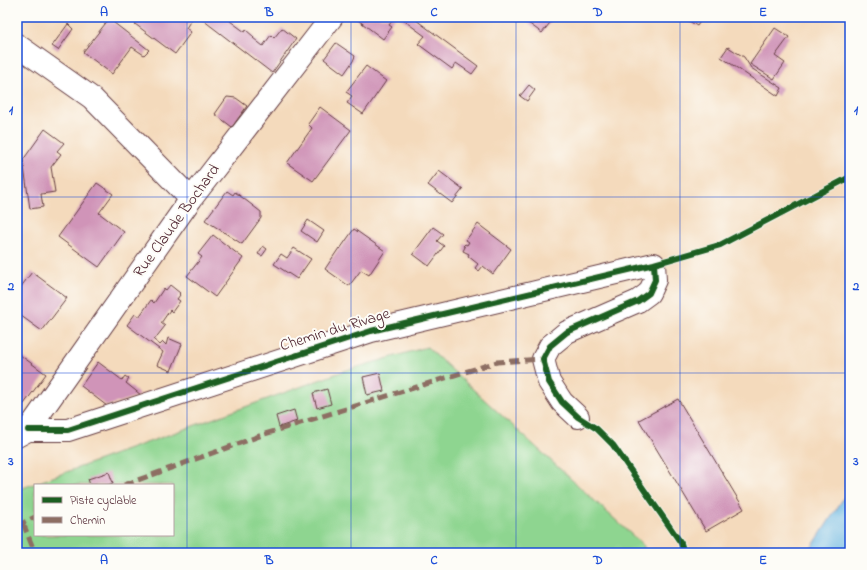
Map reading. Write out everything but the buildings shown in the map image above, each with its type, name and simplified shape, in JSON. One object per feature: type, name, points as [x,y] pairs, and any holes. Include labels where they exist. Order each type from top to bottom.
[{"type":"street","name":"Rue Claude Bochard","points":[[22,433],[191,199],[332,17]]},
{"type":"street","points":[[17,45],[92,98],[191,199]]},
{"type":"street","name":"Chemin du Rivage","points":[[22,433],[68,430],[371,331],[654,264],[655,280],[649,293],[638,301],[567,332],[550,346],[543,359],[549,382],[562,402],[578,417]]},
{"type":"green space","points":[[427,347],[644,546],[644,553],[17,553],[17,490],[344,371]]},
{"type":"water","points":[[850,488],[850,553],[808,553]]},
{"type":"marked path","points":[[127,484],[265,434],[497,362],[543,359]]},
{"type":"marked path","points":[[17,526],[34,518]]},
{"type":"marked path","points":[[23,523],[35,553]]},
{"type":"cycle path","points":[[28,430],[68,430],[371,331],[654,264],[720,245],[850,177]]},
{"type":"cycle path","points":[[654,264],[655,280],[649,293],[638,301],[567,332],[550,346],[543,359],[549,382],[562,402],[578,417],[597,429],[613,445],[681,543],[684,553]]}]
